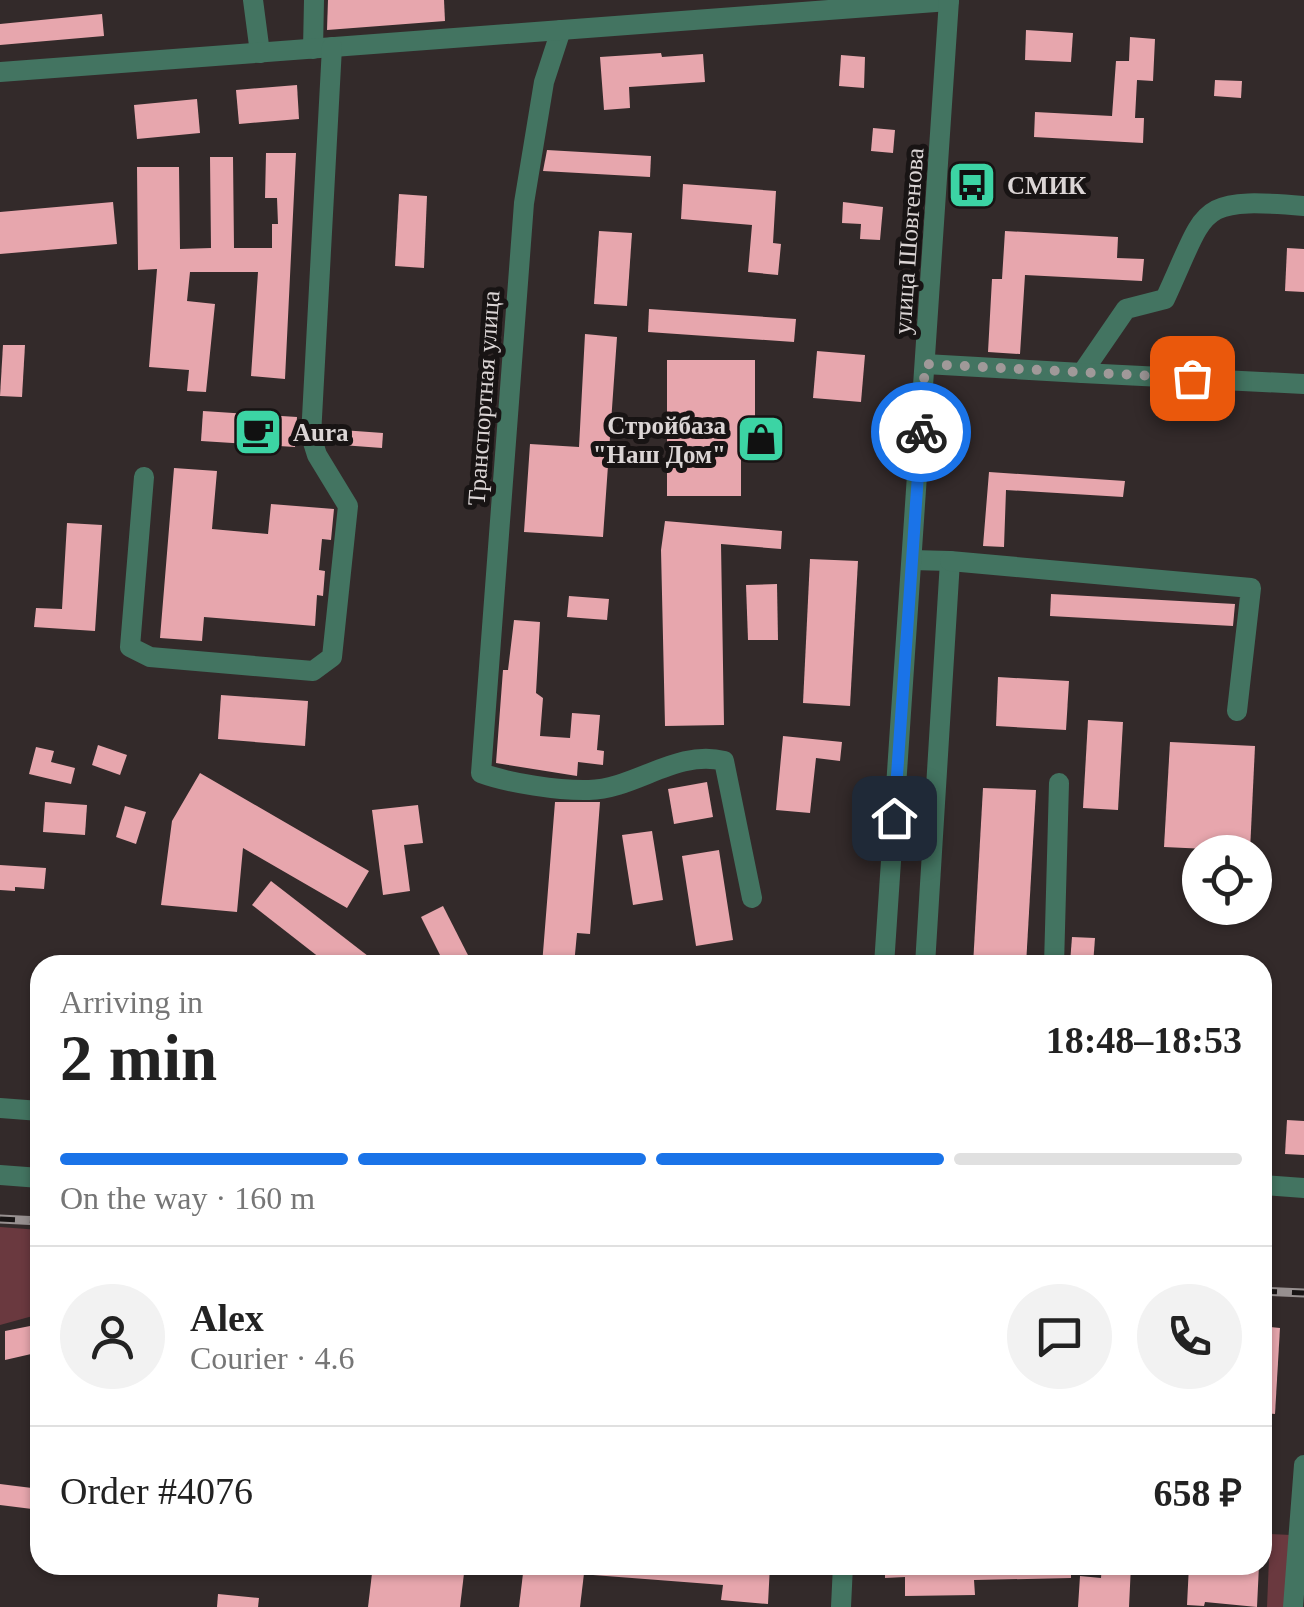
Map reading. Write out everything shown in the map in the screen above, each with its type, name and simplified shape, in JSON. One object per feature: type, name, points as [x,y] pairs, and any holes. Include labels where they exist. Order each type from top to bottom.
[{"type":"street","points":[[253,0],[260,52]]},
{"type":"street","points":[[144,478],[130,647],[150,656],[312,671],[332,657],[348,506],[317,455],[311,436],[323,48],[314,0]]},
{"type":"street","points":[[0,72],[949,0]]},
{"type":"street","name":"улица Шовгенова","points":[[885,955],[949,0]]},
{"type":"street","name":"Транспортная улица","points":[[562,30],[544,82],[524,203],[481,774],[509,783],[590,790],[704,756],[724,761],[752,898]]},
{"type":"street","points":[[1082,373],[1126,310],[1165,299],[1197,226],[1214,208],[1251,202],[1304,206]]},
{"type":"street","points":[[925,364],[1304,384]]},
{"type":"street","points":[[912,560],[1251,588],[1237,710]]},
{"type":"street","points":[[926,955],[950,562]]},
{"type":"street","points":[[1054,955],[1059,783]]},
{"type":"street","points":[[0,1108],[30,1110]]},
{"type":"street","points":[[0,1175],[30,1177]]},
{"type":"street","points":[[1272,1186],[1304,1188]]},
{"type":"street","points":[[1294,1607],[1304,1468]]},
{"type":"street","points":[[840,1607],[843,1575]]},
{"type":"shaded area","points":[[0,1227],[30,1229],[30,1317],[0,1325]]},
{"type":"shaded area","points":[[1272,1534],[1291,1535],[1286,1607],[1267,1607]]},
{"type":"building","points":[[328,0],[444,0],[445,21],[327,30]]},
{"type":"building","points":[[102,14],[104,36],[0,45],[0,24]]},
{"type":"building","points":[[1026,30],[1073,33],[1071,62],[1025,60]]},
{"type":"building","points":[[1130,37],[1155,39],[1153,81],[1137,80],[1135,118],[1144,118],[1143,143],[1034,137],[1035,112],[1112,116],[1116,61],[1129,61]]},
{"type":"building","points":[[661,53],[662,57],[703,54],[705,82],[629,87],[630,108],[604,110],[600,57]]},
{"type":"building","points":[[841,55],[865,57],[864,88],[839,86]]},
{"type":"building","points":[[1215,80],[1242,81],[1241,98],[1214,96]]},
{"type":"building","points":[[297,85],[299,119],[239,124],[236,90]]},
{"type":"building","points":[[197,99],[200,133],[137,139],[134,105]]},
{"type":"building","points":[[873,128],[895,130],[893,153],[871,151]]},
{"type":"building","points":[[547,150],[651,156],[650,177],[543,171]]},
{"type":"building","points":[[266,153],[296,153],[285,379],[251,376],[258,272],[190,272],[187,301],[215,304],[206,392],[187,391],[189,370],[149,367],[157,269],[138,270],[137,167],[179,167],[180,249],[211,248],[210,157],[233,157],[234,248],[272,248],[272,224],[278,224],[277,198],[265,198]]},
{"type":"building","points":[[683,184],[776,191],[773,243],[781,244],[778,275],[748,272],[752,225],[681,219]]},
{"type":"building","points":[[399,194],[427,196],[424,268],[395,266]]},
{"type":"building","points":[[113,202],[117,244],[0,254],[0,212]]},
{"type":"building","points":[[843,202],[883,207],[880,240],[860,239],[861,224],[842,223]]},
{"type":"building","points":[[599,231],[632,233],[627,306],[594,304]]},
{"type":"building","points":[[1005,231],[1118,237],[1117,258],[1144,259],[1142,281],[1025,275],[1020,354],[988,352],[992,279],[1002,279]]},
{"type":"building","points":[[1287,248],[1304,249],[1304,292],[1285,291]]},
{"type":"building","points":[[649,309],[796,319],[794,342],[648,332]]},
{"type":"building","points":[[585,334],[617,337],[603,537],[524,532],[530,444],[579,447]]},
{"type":"building","points":[[3,345],[25,345],[22,397],[0,396]]},
{"type":"building","points":[[817,351],[865,355],[861,402],[813,398]]},
{"type":"building","points":[[667,360],[755,360],[755,437],[741,437],[741,496],[667,496]]},
{"type":"building","points":[[203,411],[297,417],[295,447],[201,441]]},
{"type":"building","points":[[328,429],[383,433],[382,448],[328,444]]},
{"type":"building","points":[[174,468],[217,471],[212,529],[268,534],[271,504],[334,509],[331,540],[322,539],[319,570],[325,571],[323,596],[317,595],[315,626],[204,617],[202,641],[160,638]]},
{"type":"building","points":[[989,472],[1125,481],[1123,497],[1006,490],[1004,547],[983,546]]},
{"type":"building","points":[[665,521],[782,531],[781,549],[721,544],[724,725],[665,726],[661,550]]},
{"type":"building","points":[[67,523],[102,525],[95,631],[34,627],[36,608],[62,609]]},
{"type":"building","points":[[810,559],[858,561],[850,706],[803,703]]},
{"type":"building","points":[[777,584],[778,640],[748,640],[746,585]]},
{"type":"building","points":[[1051,594],[1235,604],[1233,626],[1050,616]]},
{"type":"building","points":[[569,596],[609,599],[607,620],[567,617]]},
{"type":"building","points":[[514,620],[540,622],[536,693],[543,698],[540,736],[570,738],[572,713],[600,715],[597,750],[604,751],[603,765],[578,762],[577,776],[496,763],[503,670],[508,670]]},
{"type":"building","points":[[998,677],[1069,681],[1066,730],[996,726]]},
{"type":"building","points":[[221,695],[308,701],[305,746],[218,739]]},
{"type":"building","points":[[1088,720],[1123,722],[1118,810],[1083,808]]},
{"type":"building","points":[[783,736],[842,742],[840,761],[816,758],[810,813],[776,810]]},
{"type":"building","points":[[1170,742],[1255,746],[1251,835],[1182,835],[1182,848],[1164,847]]},
{"type":"building","points":[[98,745],[127,755],[120,775],[92,765]]},
{"type":"building","points":[[36,747],[54,751],[51,762],[75,768],[71,784],[29,774]]},
{"type":"building","points":[[200,773],[369,871],[347,908],[243,848],[237,912],[161,905],[172,821]]},
{"type":"building","points":[[707,782],[713,817],[674,824],[668,789]]},
{"type":"building","points":[[983,788],[1036,790],[1027,955],[974,955]]},
{"type":"building","points":[[45,802],[87,805],[85,835],[43,832]]},
{"type":"building","points":[[555,802],[600,802],[590,934],[577,933],[575,955],[543,955]]},
{"type":"building","points":[[418,805],[423,843],[404,845],[410,891],[383,895],[372,810]]},
{"type":"building","points":[[125,806],[146,812],[136,844],[116,837]]},
{"type":"building","points":[[652,831],[663,900],[633,905],[622,835]]},
{"type":"building","points":[[719,850],[733,940],[696,946],[682,856]]},
{"type":"building","points":[[0,865],[46,868],[44,889],[0,890]]},
{"type":"building","points":[[271,881],[367,955],[316,955],[252,905]]},
{"type":"building","points":[[443,906],[468,955],[440,955],[421,917]]},
{"type":"building","points":[[1072,937],[1095,938],[1094,955],[1071,955]]},
{"type":"building","points":[[1287,1120],[1304,1121],[1304,1155],[1285,1154]]},
{"type":"building","points":[[30,1326],[30,1354],[5,1360],[5,1331]]},
{"type":"building","points":[[1272,1327],[1280,1328],[1275,1414],[1272,1414]]},
{"type":"building","points":[[0,1484],[30,1488],[30,1509],[0,1505]]},
{"type":"building","points":[[372,1575],[464,1575],[460,1607],[368,1607]]},
{"type":"building","points":[[523,1575],[584,1575],[580,1607],[519,1607]]},
{"type":"building","points":[[593,1575],[769,1575],[768,1604],[721,1600],[723,1585]]},
{"type":"building","points":[[885,1575],[1071,1575],[974,1580],[975,1595],[905,1596],[905,1577]]},
{"type":"building","points":[[1131,1575],[1129,1607],[1078,1607],[1080,1576]]},
{"type":"building","points":[[1188,1575],[1259,1575],[1257,1607],[1205,1602],[1204,1606],[1187,1605]]},
{"type":"building","points":[[218,1594],[259,1598],[258,1607],[217,1607]]},
{"type":"railway","points":[[0,1219],[30,1220]]},
{"type":"railway","points":[[1272,1291],[1304,1293]]},
{"type":"way so far","points":[[921,432],[925,364],[1192,378]]},
{"type":"place","name":"СМИК","points":[[972,185]]},
{"type":"place","name":"Aura","points":[[258,432]]},
{"type":"place","name":"Стройбаза \"Наш Дом\"","points":[[761,439]]},
{"type":"route","points":[[894,818],[921,432]]}]
